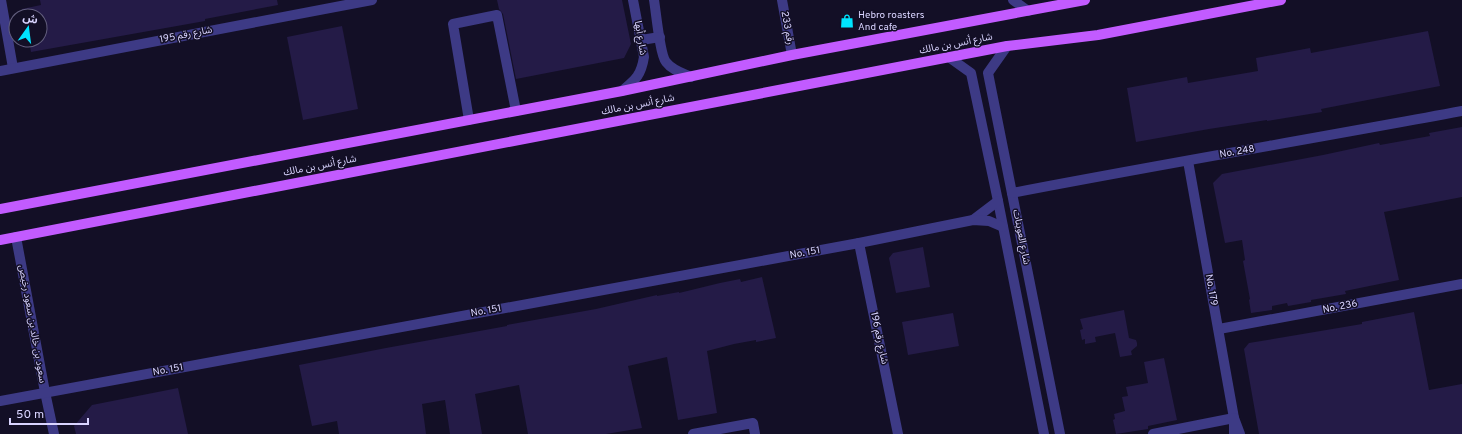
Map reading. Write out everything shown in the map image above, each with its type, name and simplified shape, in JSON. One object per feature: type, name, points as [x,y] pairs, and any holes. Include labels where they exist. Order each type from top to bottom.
[{"type":"main road","name":"شارع أنس بن مالك","points":[[0,209],[622,91],[792,55],[1085,0]]},
{"type":"main road","name":"شارع أنس بن مالك","points":[[0,240],[1007,46],[1098,35],[1281,0]]},
{"type":"street","points":[[1,0],[13,68]]},
{"type":"street","name":"شارع رقم 195","points":[[0,71],[372,0]]},
{"type":"street","name":"شارع أبها","points":[[622,91],[638,77],[643,67],[644,57],[633,0]]},
{"type":"street","name":"شارع أبها","points":[[654,0],[662,52],[665,61],[672,68],[691,77]]},
{"type":"street","name":"رقم 233","points":[[782,0],[792,55]]},
{"type":"street","points":[[1013,0],[1028,11]]},
{"type":"street","points":[[469,120],[453,24],[498,15],[516,111]]},
{"type":"street","points":[[641,40],[660,37]]},
{"type":"street","name":"شارع العوينات","points":[[1007,46],[988,73],[1060,434]]},
{"type":"street","name":"شارع العوينات","points":[[950,58],[971,73],[1044,434]]},
{"type":"street","points":[[980,115],[981,102],[984,96],[990,98],[996,109]]},
{"type":"street","name":"No. 248","points":[[1012,193],[1120,172],[1462,111]]},
{"type":"street","name":"No. 179","points":[[1188,161],[1234,418],[1234,434]]},
{"type":"street","name":"No. 151","points":[[972,220],[998,201]]},
{"type":"street","name":"No. 151","points":[[0,401],[859,243],[972,220],[989,221],[1003,228]]},
{"type":"street","name":"سعود بن خالد بن سعود رخيص","points":[[16,237],[54,434]]},
{"type":"street","name":"شارع رقم 196","points":[[859,243],[898,434]]},
{"type":"street","name":"No. 236","points":[[1219,329],[1462,284]]},
{"type":"street","points":[[1153,434],[1234,418]]},
{"type":"street","name":"No. 179","points":[[1234,418],[1240,434]]},
{"type":"street","points":[[693,434],[753,423],[755,434]]},
{"type":"building","points":[[40,0],[277,0],[278,5],[205,19],[205,21],[31,52],[30,48],[48,48],[48,8],[27,8],[41,5]]},
{"type":"building","points":[[497,0],[622,0],[631,44],[624,58],[516,79],[503,14],[499,9]]},
{"type":"building","points":[[342,26],[358,109],[303,120],[287,37]]},
{"type":"building","points":[[1428,31],[1440,86],[1321,109],[1322,112],[1209,129],[1136,142],[1127,88],[1187,77],[1188,83],[1258,71],[1256,58],[1310,48],[1311,53]]},
{"type":"building","points":[[1462,127],[1462,197],[1384,212],[1399,280],[1345,291],[1346,294],[1311,300],[1311,302],[1288,306],[1287,303],[1272,306],[1272,310],[1251,313],[1243,261],[1245,260],[1242,240],[1225,243],[1213,183],[1222,174],[1379,143],[1380,145],[1430,136],[1429,133]]},
{"type":"building","points":[[923,247],[930,287],[896,293],[889,258],[893,253]]},
{"type":"building","points":[[762,277],[776,338],[734,344],[707,351],[717,413],[678,420],[667,357],[628,366],[642,428],[606,434],[528,434],[519,385],[475,394],[482,434],[450,434],[445,400],[422,404],[426,434],[339,434],[337,421],[312,426],[299,365],[596,309],[657,295],[679,293],[740,279],[741,282]]},
{"type":"building","points":[[1124,310],[1129,338],[1136,340],[1137,343],[1137,346],[1131,351],[1132,355],[1120,357],[1115,333],[1095,337],[1096,342],[1085,344],[1085,339],[1082,340],[1080,330],[1083,329],[1080,319]]},
{"type":"building","points":[[1414,312],[1429,390],[1462,384],[1462,434],[1259,434],[1244,349],[1249,343],[1362,324],[1362,322]]},
{"type":"building","points":[[953,313],[959,346],[908,355],[902,322]]},
{"type":"building","points":[[1164,358],[1177,420],[1148,426],[1148,429],[1116,434],[1113,420],[1115,419],[1114,414],[1125,411],[1122,397],[1128,396],[1126,387],[1148,383],[1144,362]]},
{"type":"building","points":[[178,388],[188,434],[76,434],[74,426],[92,405]]},
{"type":"place","name":"Hebro roasters And cafe","points":[[847,21]]}]
